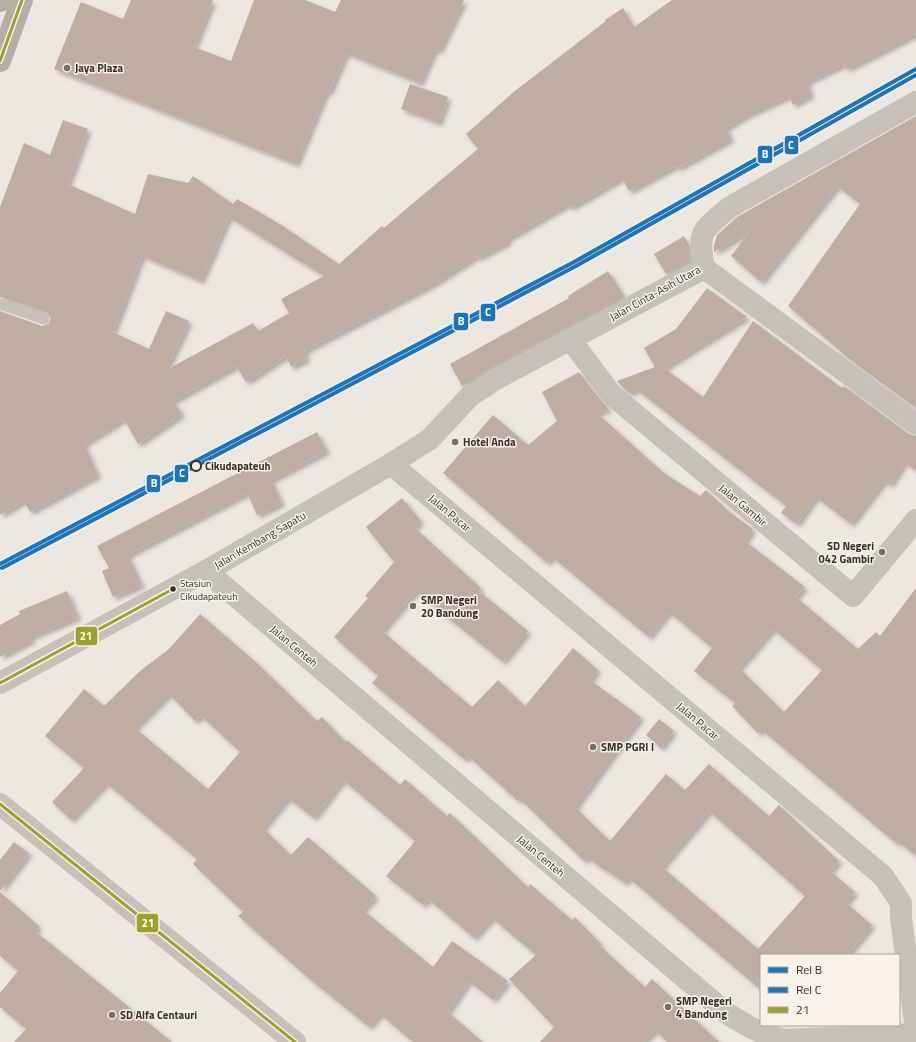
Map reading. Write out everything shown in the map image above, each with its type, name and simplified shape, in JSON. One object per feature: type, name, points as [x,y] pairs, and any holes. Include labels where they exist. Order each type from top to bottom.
[{"type":"main road","points":[[0,61],[22,0]]},
{"type":"street","name":"Jalan Cinta-Asih Utara","points":[[392,464],[430,439],[476,392],[494,380],[704,268],[700,243],[704,231],[730,207],[916,102]]},
{"type":"street","points":[[704,268],[916,424]]},
{"type":"street","name":"Jalan Gambir","points":[[570,339],[612,395],[853,596],[916,520]]},
{"type":"street","name":"Jalan Kembang Sapatu","points":[[0,682],[206,571],[392,464]]},
{"type":"street","name":"Jalan Pacar","points":[[392,464],[883,876],[901,904],[901,919],[916,1029]]},
{"type":"street","name":"Jalan Centeh","points":[[206,571],[725,1012],[750,1028],[769,1037],[785,1040],[916,1034]]},
{"type":"street","points":[[0,804],[295,1042]]},
{"type":"lane","points":[[0,304],[44,319]]},
{"type":"building","points":[[131,0],[213,0],[194,47],[231,61],[254,0],[305,0],[335,12],[341,0],[464,0],[439,51],[435,49],[420,83],[346,53],[329,93],[326,92],[296,164],[54,69],[81,2],[123,19]]},
{"type":"building","points":[[672,0],[916,0],[916,34],[847,69],[844,64],[807,82],[811,95],[793,105],[789,96],[747,115],[726,128],[731,139],[678,168],[677,165],[629,191],[622,178],[570,208],[568,204],[507,239],[508,242],[478,258],[477,256],[433,284],[304,351],[307,359],[291,367],[286,356],[246,382],[236,366],[173,401],[182,414],[138,444],[124,419],[84,444],[98,475],[30,512],[24,501],[0,515],[0,311],[42,326],[48,324],[51,318],[46,312],[0,297],[0,207],[24,143],[50,155],[63,120],[88,129],[68,184],[135,214],[148,174],[188,183],[193,176],[233,204],[237,199],[283,226],[339,264],[382,226],[384,228],[478,149],[466,134],[516,90],[606,21],[605,20],[623,8],[634,27]],"holes":[[[229,217],[324,276],[281,299],[289,313],[258,331],[253,323],[166,370],[189,321],[166,311],[149,349],[113,332],[142,256],[201,281]]]},
{"type":"building","points":[[410,84],[448,97],[439,123],[401,109]]},
{"type":"building","points":[[916,116],[916,408],[853,362],[788,306],[860,204],[837,186],[761,282],[731,256],[750,231],[714,252],[714,246],[717,235],[737,217]]},
{"type":"building","points":[[684,236],[689,245],[690,261],[666,274],[654,254]]},
{"type":"building","points":[[608,271],[624,296],[488,369],[462,386],[450,364],[569,298],[568,296]]},
{"type":"building","points":[[707,288],[747,317],[664,368],[703,397],[753,321],[842,388],[844,386],[909,434],[916,436],[916,471],[905,462],[890,485],[884,481],[851,524],[816,497],[797,524],[781,513],[786,506],[636,389],[631,394],[621,386],[617,381],[655,367],[644,348],[676,329]]},
{"type":"building","points":[[579,372],[609,409],[597,413],[664,473],[700,496],[706,490],[731,513],[753,529],[745,541],[805,587],[796,597],[858,649],[876,632],[880,636],[916,588],[916,856],[899,842],[897,844],[762,730],[758,733],[732,706],[735,703],[694,671],[712,648],[669,612],[649,637],[552,557],[547,563],[443,473],[493,415],[528,445],[557,421],[542,392]],"holes":[[[773,629],[822,670],[784,712],[739,668]]]},
{"type":"building","points":[[317,432],[327,451],[271,480],[282,503],[257,515],[247,493],[128,555],[142,585],[113,597],[102,571],[109,568],[97,546]]},
{"type":"building","points":[[402,498],[421,521],[414,527],[481,588],[479,591],[528,631],[503,662],[448,618],[417,590],[382,631],[472,707],[498,680],[525,706],[573,648],[598,670],[590,680],[641,717],[575,807],[610,841],[666,774],[685,790],[709,764],[769,816],[779,805],[839,861],[830,871],[855,892],[846,903],[872,925],[848,954],[760,954],[760,989],[629,878],[625,883],[587,858],[584,861],[520,799],[518,801],[468,756],[465,760],[372,683],[378,676],[334,637],[368,598],[365,596],[394,562],[366,527]],"holes":[[[709,811],[805,896],[758,949],[662,867]]]},
{"type":"building","points":[[67,591],[78,617],[30,637],[32,640],[0,657],[0,625],[20,614],[19,611]]},
{"type":"building","points":[[200,614],[257,663],[317,721],[322,717],[346,742],[347,740],[400,785],[405,779],[447,816],[450,813],[528,887],[530,884],[572,920],[575,917],[601,944],[600,946],[645,987],[652,979],[719,1042],[667,1042],[655,1030],[644,1042],[540,1042],[554,1027],[509,979],[536,955],[492,918],[474,938],[428,899],[423,905],[386,876],[415,841],[343,780],[314,818],[288,798],[263,828],[291,855],[308,837],[376,896],[363,910],[433,967],[452,941],[508,981],[493,1000],[469,981],[448,1012],[483,1042],[413,1042],[380,1014],[369,1027],[312,981],[238,916],[243,912],[193,864],[197,859],[106,783],[71,820],[52,802],[84,768],[45,736],[84,689],[104,706],[140,671],[169,649]],"holes":[[[169,694],[195,721],[201,716],[240,752],[208,789],[135,728]]]},
{"type":"building","points":[[659,719],[674,731],[661,748],[646,735]]},
{"type":"building","points":[[14,842],[29,853],[0,891],[0,860]]},
{"type":"building","points":[[0,892],[39,926],[35,931],[172,1042],[14,1042],[26,1029],[0,1007],[0,993],[18,971],[0,956]]},
{"type":"rail line","name":"B","points":[[0,564],[574,262],[916,69]]},
{"type":"rail line","name":"C","points":[[2,568],[576,266],[916,75]]},
{"type":"transit line","name":"21","points":[[0,61],[22,0]]},
{"type":"transit line","name":"21","points":[[0,683],[173,589]]},
{"type":"transit line","name":"21","points":[[0,804],[295,1042]]},
{"type":"place","name":"Jaya Plaza","points":[[67,68]]},
{"type":"place","name":"Hotel Anda","points":[[455,442]]},
{"type":"place","name":"Cikudapateuh","points":[[196,466]]},
{"type":"place","name":"SD Negeri 042 Gambir","points":[[882,552]]},
{"type":"place","name":"Stasiun Cikudapateuh","points":[[173,589]]},
{"type":"place","name":"SMP Negeri 20 Bandung","points":[[413,606]]},
{"type":"place","name":"SMP PGRI I","points":[[593,747]]},
{"type":"place","name":"SMP Negeri 4 Bandung","points":[[668,1007]]},
{"type":"place","name":"SD Alfa Centauri","points":[[112,1015]]}]
